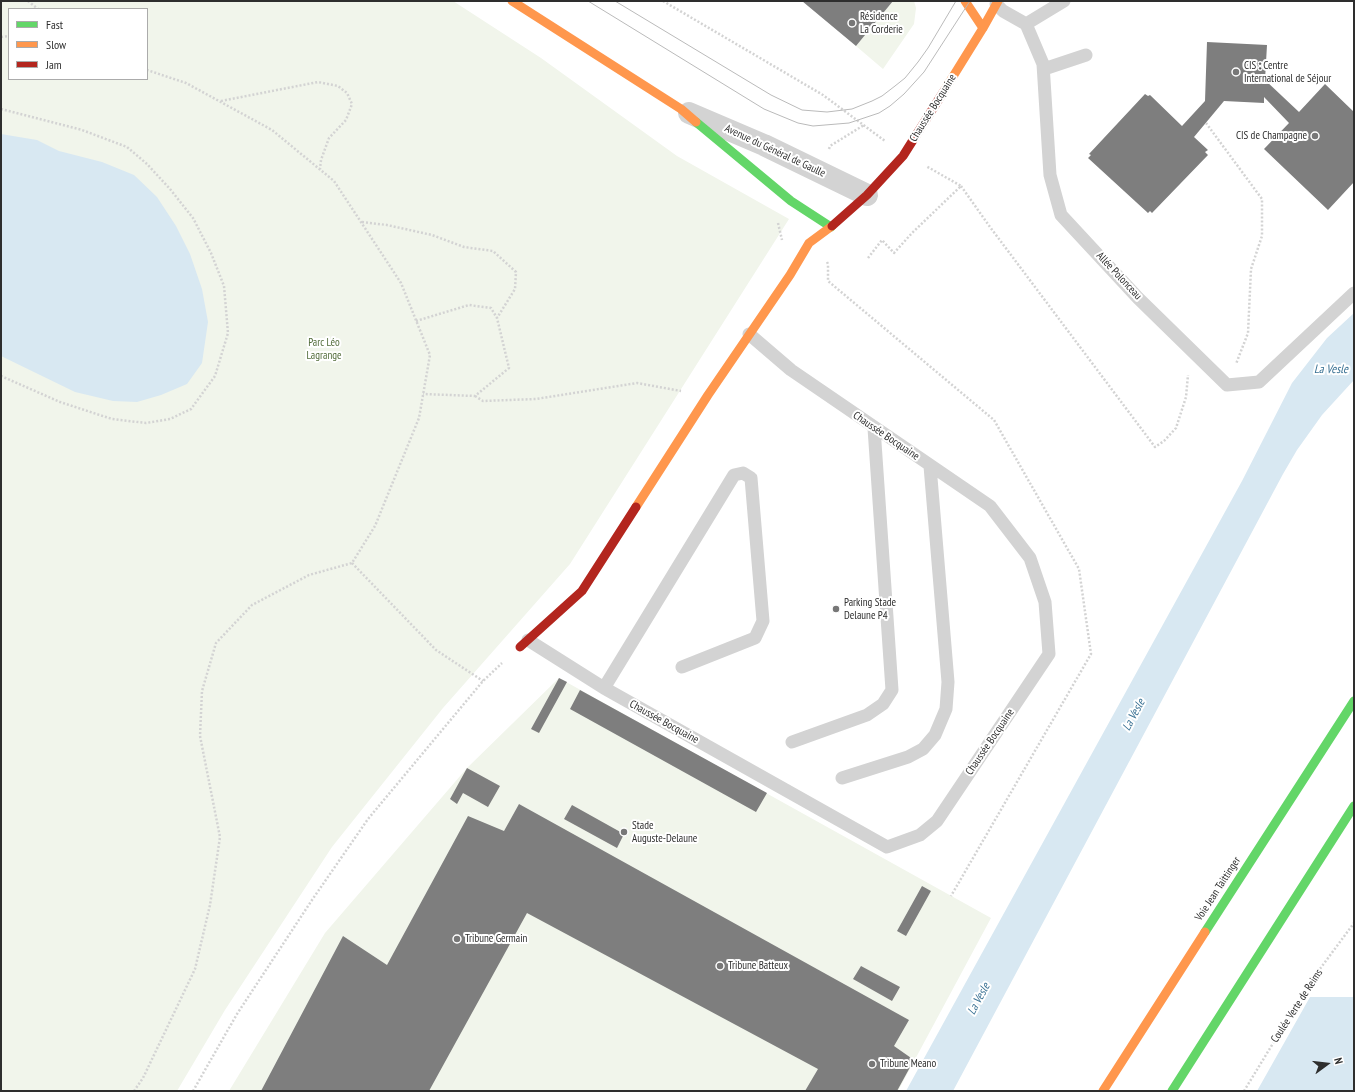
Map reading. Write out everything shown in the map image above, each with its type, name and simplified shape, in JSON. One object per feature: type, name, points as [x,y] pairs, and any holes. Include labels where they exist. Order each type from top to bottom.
[{"type":"main road","name":"Avenue du Général de Gaulle","points":[[512,1],[681,110],[791,201],[831,227]]},
{"type":"main road","points":[[965,1],[983,28]]},
{"type":"main road","name":"Chaussée Bocquaine","points":[[524,643],[582,591],[708,395],[790,275],[809,243],[831,227],[867,195],[903,156],[997,3]]},
{"type":"main road","name":"Voie Jean Taittinger","points":[[1103,1091],[1354,701]]},
{"type":"main road","points":[[1172,1091],[1354,806]]},
{"type":"street","name":"Avenue du Général de Gaulle","points":[[681,110],[764,145],[867,195]]},
{"type":"lane","points":[[997,3],[1003,11],[1026,24],[1064,1]]},
{"type":"lane","name":"Allée Polonceau","points":[[1026,24],[1044,69],[1050,175],[1061,215],[1138,298],[1227,386],[1259,382],[1354,293]]},
{"type":"lane","points":[[1044,69],[1086,55]]},
{"type":"lane","name":"Chaussée Bocquaine","points":[[524,643],[887,847],[920,835],[937,821],[1049,654],[1045,602],[1030,558],[990,506],[791,370],[749,334]]},
{"type":"lane","points":[[792,742],[867,716],[883,704],[892,690],[874,428]]},
{"type":"lane","points":[[842,778],[908,757],[923,750],[935,735],[946,709],[948,682],[930,466]]},
{"type":"lane","points":[[604,688],[734,475],[743,472],[751,478],[763,621],[755,638],[682,668]]},
{"type":"path","points":[[28,1],[37,8]]},
{"type":"path","points":[[663,1],[823,95],[858,120],[903,156],[921,163],[961,186],[990,228],[1155,447],[1164,441],[1176,428],[1186,397],[1190,348]]},
{"type":"path","points":[[134,1091],[142,1078],[195,969],[210,904],[220,837],[200,736],[202,691],[216,643],[252,605],[310,575],[352,563],[375,526],[419,418],[430,355],[401,283],[334,181],[272,130],[186,83],[148,70]]},
{"type":"path","points":[[220,102],[318,82],[338,86],[347,93],[352,104],[346,120],[329,138],[321,160],[320,169]]},
{"type":"path","points":[[1,109],[82,130],[127,147],[147,164],[170,189],[193,218],[211,253],[224,286],[228,333],[215,376],[191,409],[170,419],[146,423],[112,419],[60,402],[1,376]]},
{"type":"path","points":[[1206,123],[1262,199],[1262,236],[1251,269],[1248,333],[1236,364],[1238,384]]},
{"type":"path","points":[[868,258],[882,240],[894,253],[912,233],[961,186]]},
{"type":"path","points":[[361,222],[387,225],[432,235],[464,247],[493,251],[516,272],[515,290],[497,318]]},
{"type":"path","points":[[809,243],[828,264],[828,281],[994,420],[1079,569],[1091,654],[951,896]]},
{"type":"path","points":[[416,321],[469,305],[491,308],[497,318],[509,368],[475,396]]},
{"type":"path","points":[[423,394],[475,396],[483,401],[536,399],[637,383],[708,395]]},
{"type":"path","points":[[352,563],[436,650],[483,681]]},
{"type":"path","points":[[193,1091],[237,1014],[312,900],[368,819],[483,681],[524,643]]},
{"type":"path","name":"Coulée Verte de Reims","points":[[1244,1091],[1311,981],[1354,923]]},
{"type":"green space","name":"Parc Léo Lagrange","points":[[1,1],[453,1],[541,58],[677,156],[789,219],[570,564],[443,708],[332,847],[225,1010],[177,1091],[1,1091]]},
{"type":"green space","points":[[893,1],[914,1],[916,8],[914,24],[883,69],[856,46]]},
{"type":"green space","name":"Stade Auguste-Delaune","points":[[559,678],[991,918],[898,1091],[229,1091],[325,933],[467,768]]},
{"type":"water","points":[[1,134],[37,140],[59,151],[102,162],[134,175],[157,197],[176,226],[190,254],[202,289],[208,322],[202,363],[187,384],[161,395],[137,402],[113,401],[75,392],[1,356]]},
{"type":"water","name":"La Vesle","points":[[1354,313],[1354,380],[1322,415],[1297,450],[1283,474],[953,1091],[906,1091],[1242,481],[1292,383],[1327,338]]},
{"type":"water","points":[[1310,997],[1354,997],[1354,1091],[1257,1091]]},
{"type":"building","name":"Résidence La Corderie","points":[[802,1],[893,1],[856,46]]},
{"type":"building","points":[[1207,42],[1267,45],[1265,80],[1299,112],[1325,84],[1354,112],[1354,182],[1328,210],[1264,149],[1289,123],[1264,97],[1264,103],[1224,101],[1194,137],[1208,150],[1205,152],[1208,155],[1152,213],[1150,211],[1148,213],[1088,158],[1091,155],[1089,154],[1145,94],[1148,96],[1150,95],[1182,126],[1205,101]]},
{"type":"building","points":[[559,678],[567,682],[539,733],[531,729]]},
{"type":"building","points":[[580,690],[767,793],[756,812],[570,709]]},
{"type":"building","points":[[467,768],[500,786],[488,807],[463,793],[457,804],[450,799]]},
{"type":"building","points":[[519,804],[909,1020],[894,1046],[914,1060],[897,1091],[805,1091],[818,1069],[527,913],[429,1091],[261,1091],[343,936],[387,965],[468,816],[504,831]]},
{"type":"building","points":[[572,805],[624,834],[617,848],[564,819]]},
{"type":"building","points":[[922,886],[931,891],[906,936],[897,931]]},
{"type":"building","points":[[861,966],[900,987],[892,1001],[853,979]]},
{"type":"tram line","points":[[588,1],[764,109],[798,123],[813,126],[849,123],[879,113],[890,106],[904,94],[924,72],[970,1]]},
{"type":"tram line","points":[[615,1],[771,95],[802,110],[827,112],[852,109],[872,101],[882,96],[905,78],[928,48],[956,1]]},
{"type":"traffic: fast","points":[[696,122],[791,201],[831,227]]},
{"type":"traffic: fast","points":[[1205,932],[1354,701]]},
{"type":"traffic: fast","points":[[1172,1091],[1354,806]]},
{"type":"traffic: slow","points":[[512,1],[681,109],[696,122]]},
{"type":"traffic: slow","points":[[965,1],[983,28]]},
{"type":"traffic: slow","points":[[944,91],[998,1]]},
{"type":"traffic: slow","points":[[636,507],[708,395],[790,275],[809,243],[832,226]]},
{"type":"traffic: slow","points":[[1103,1091],[1205,932]]},
{"type":"traffic: jam","points":[[832,226],[867,195],[903,156],[944,91]]},
{"type":"traffic: jam","points":[[520,647],[582,591],[636,507]]},
{"type":"place","name":"Résidence La Corderie","points":[[852,23]]},
{"type":"place","name":"CIS : Centre International de Séjour","points":[[1236,72]]},
{"type":"place","name":"CIS de Champagne","points":[[1315,136]]},
{"type":"place","name":"Parking Stade Delaune P4","points":[[836,609]]},
{"type":"place","name":"Stade Auguste-Delaune","points":[[624,832]]},
{"type":"place","name":"Tribune Germain","points":[[457,939]]},
{"type":"place","name":"Tribune Batteux","points":[[720,966]]},
{"type":"place","name":"Tribune Meano","points":[[872,1064]]}]
